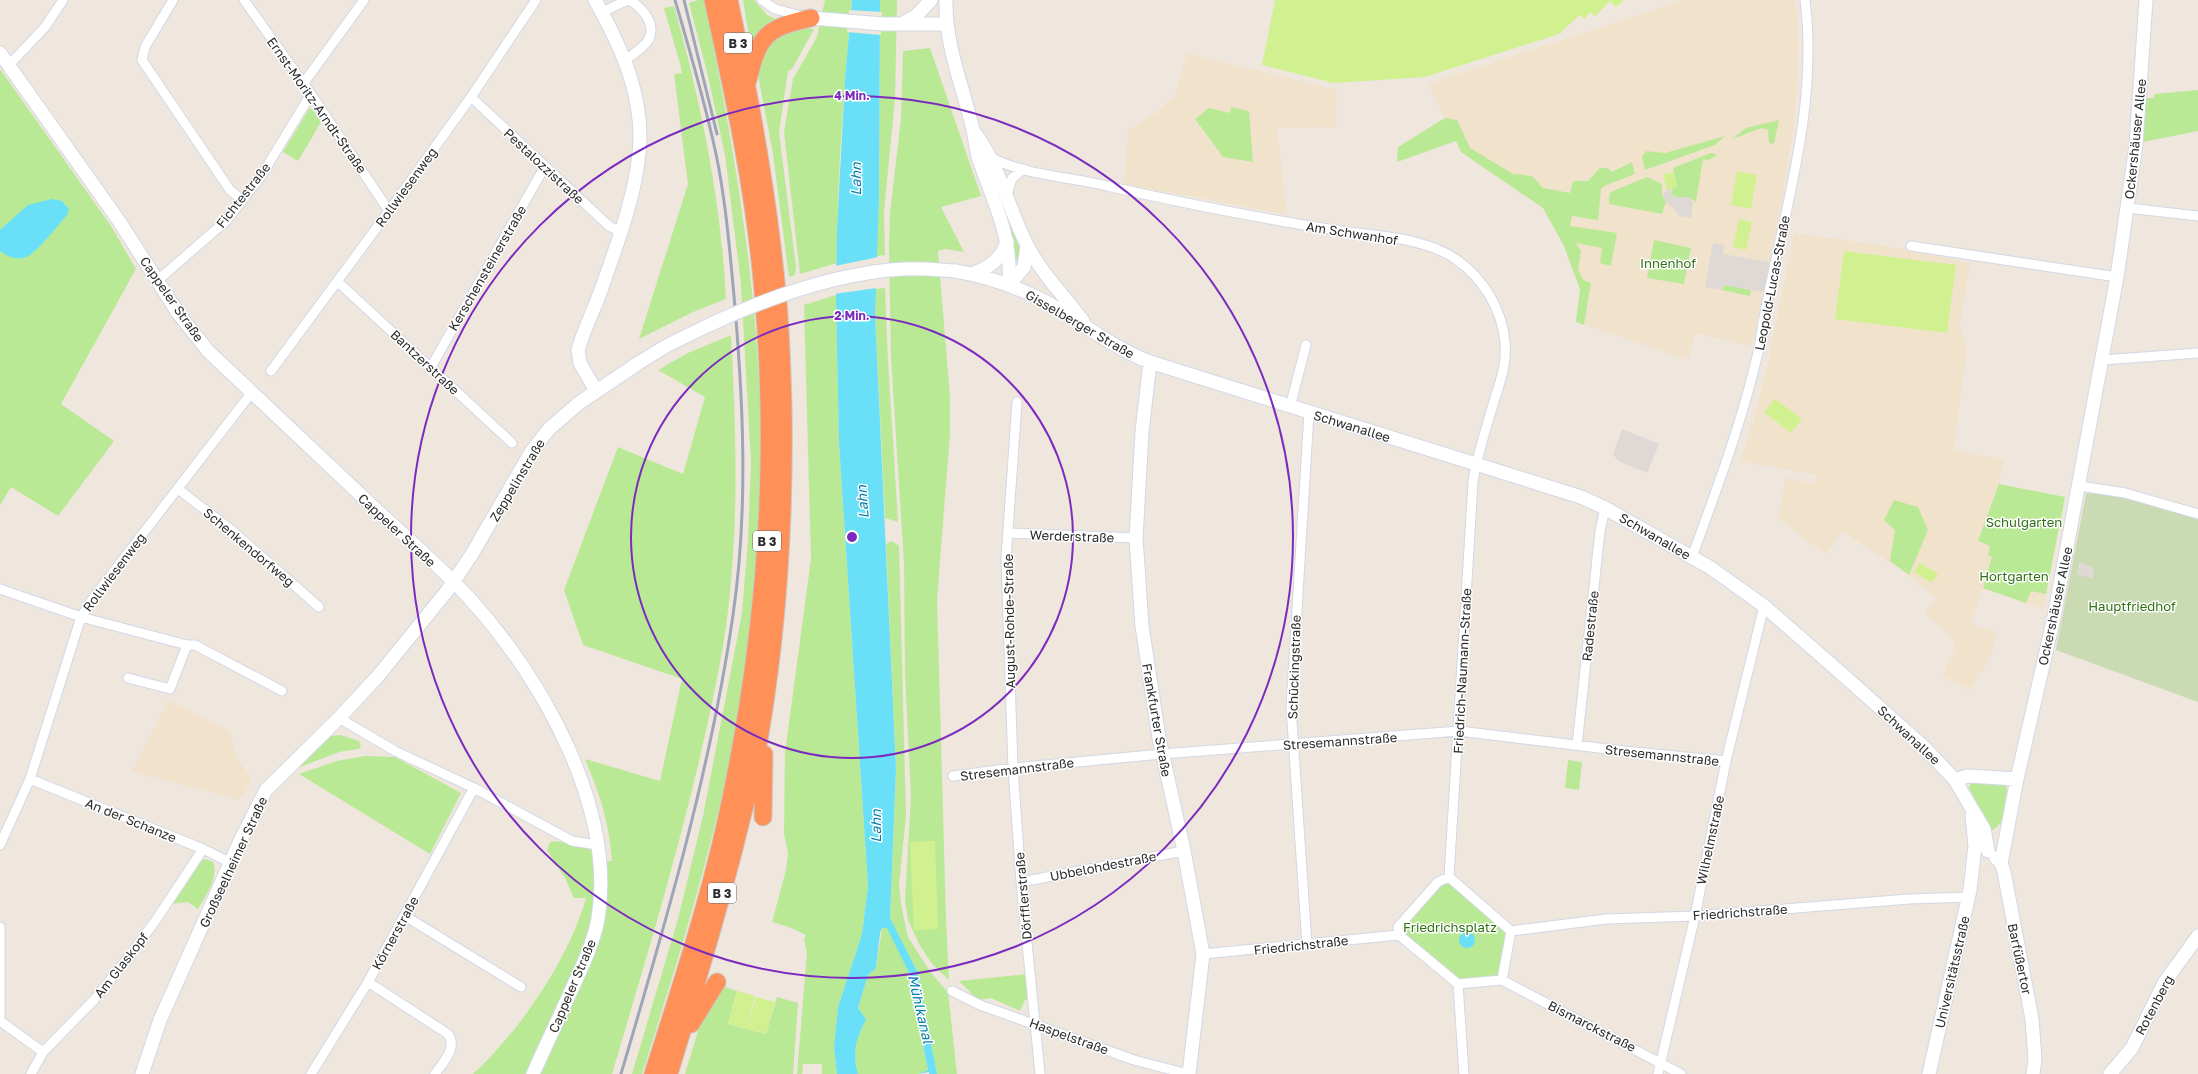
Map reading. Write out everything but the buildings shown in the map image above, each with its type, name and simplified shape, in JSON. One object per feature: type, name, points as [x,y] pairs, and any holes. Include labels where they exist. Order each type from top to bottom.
[{"type":"highway","name":"B 3","points":[[653,1074],[703,908],[725,828],[752,682],[764,575],[768,523],[770,420],[763,290],[736,106],[713,0]]},
{"type":"highway","name":"B 3","points":[[669,1074],[722,895],[754,765],[764,710],[775,630],[783,526],[784,479],[781,356],[777,294],[770,235],[747,86],[729,0]]},
{"type":"highway","points":[[747,86],[758,48],[774,29],[789,19],[811,18]]},
{"type":"highway","points":[[763,817],[764,710]]},
{"type":"highway","points":[[678,1045],[717,982]]},
{"type":"main road","points":[[595,0],[625,60],[638,112],[640,143],[638,164],[621,232],[578,350],[580,363],[596,391]]},
{"type":"main road","points":[[902,24],[916,16],[931,0]]},
{"type":"main road","name":"Gisselberger Straße","points":[[946,0],[946,24],[957,74],[973,130],[978,156],[1008,241],[1010,259],[1009,285]]},
{"type":"main road","name":"Ockershäuser Allee","points":[[2001,863],[2016,778],[2054,617],[2080,486],[2117,277],[2128,208],[2136,138],[2146,0]]},
{"type":"main road","points":[[811,18],[902,24],[946,24]]},
{"type":"main road","name":"Cappeler Straße","points":[[0,53],[158,280],[178,312],[205,347],[469,598],[510,647],[540,693],[577,769],[593,818],[598,845],[600,901],[593,939],[533,1074]]},
{"type":"main road","name":"Gisselberger Straße","points":[[973,130],[992,158],[1027,246],[1024,267],[1009,285]]},
{"type":"main road","points":[[972,274],[983,270],[998,260],[1008,241]]},
{"type":"main road","points":[[1027,246],[1090,330]]},
{"type":"main road","name":"Gisselberger Straße","points":[[709,325],[775,297],[852,276],[903,269],[955,271],[972,274],[1009,285],[1049,304],[1128,353],[1150,362]]},
{"type":"main road","name":"Zeppelinstraße","points":[[339,718],[388,664],[453,582],[472,554],[542,437],[567,413],[596,391],[668,345],[709,325]]},
{"type":"main road","name":"Schwanallee","points":[[1150,362],[1569,494],[1605,508],[1711,568],[1760,603],[1884,710],[1936,758],[1955,780],[1984,829],[1983,846]]},
{"type":"main road","name":"Frankfurter Straße","points":[[1150,362],[1142,432],[1136,538],[1142,626],[1162,754],[1184,851],[1203,954],[1188,1074]]},
{"type":"main road","name":"Großseelheimer Straße","points":[[142,1074],[160,1020],[231,863],[266,790],[339,718]]},
{"type":"main road","points":[[1955,780],[1968,776],[2016,778]]},
{"type":"main road","points":[[2001,863],[1983,846],[1998,836],[2007,825]]},
{"type":"main road","name":"Universitätsstraße","points":[[1929,1074],[1969,897],[1973,870],[1983,846]]},
{"type":"main road","name":"Barfüßertor","points":[[2001,863],[2032,1018],[2035,1059],[2033,1074]]},
{"type":"main road","name":"Rotenberg","points":[[2110,1074],[2132,1048],[2164,983],[2198,936]]},
{"type":"street","points":[[9,65],[45,27],[63,0]]},
{"type":"street","points":[[173,0],[145,47],[142,60],[230,190],[242,200]]},
{"type":"street","name":"Ernst-Moritz-Arndt-Straße","points":[[244,0],[311,94],[389,211]]},
{"type":"street","points":[[303,84],[364,0]]},
{"type":"street","name":"Rollwiesenweg","points":[[271,371],[338,282],[471,97],[536,0]]},
{"type":"street","points":[[762,0],[789,19]]},
{"type":"street","name":"Leopold-Lucas-Straße","points":[[1692,557],[1727,464],[1751,384],[1759,348],[1805,109],[1807,44],[1805,0]]},
{"type":"street","points":[[602,12],[630,1],[646,15],[650,36],[647,41],[625,60]]},
{"type":"street","name":"Fichtestraße","points":[[158,280],[227,220],[261,176],[311,94]]},
{"type":"street","name":"Pestalozzistraße","points":[[471,97],[544,168],[609,226],[621,232]]},
{"type":"street","name":"Am Schwanhof","points":[[992,158],[1024,169],[1255,218],[1409,241],[1439,250],[1457,260],[1476,276],[1490,296],[1500,317],[1505,344],[1505,365],[1476,464]]},
{"type":"street","name":"Kerschensteinerstraße","points":[[430,367],[544,168]]},
{"type":"street","points":[[1006,196],[1012,178],[1024,169]]},
{"type":"street","points":[[2128,208],[2198,216]]},
{"type":"street","points":[[1911,246],[2117,277]]},
{"type":"street","name":"Bantzerstraße","points":[[338,282],[512,443]]},
{"type":"street","points":[[1290,406],[1306,345]]},
{"type":"street","points":[[2102,360],[2198,353]]},
{"type":"street","name":"Rollwiesenweg","points":[[0,845],[30,779],[82,617],[91,601],[252,392]]},
{"type":"street","name":"August-Rohde-Straße","points":[[1013,768],[1006,558],[1009,534],[1017,402]]},
{"type":"street","name":"Schückingstraße","points":[[1307,945],[1291,707],[1309,413]]},
{"type":"street","name":"Friedrich-Naumann-Straße","points":[[1449,877],[1472,503],[1476,464]]},
{"type":"street","points":[[2080,486],[2125,493],[2198,514]]},
{"type":"street","name":"Schenkendorfweg","points":[[178,489],[230,529],[319,607]]},
{"type":"street","name":"Radestraße","points":[[1577,745],[1600,531],[1605,508]]},
{"type":"street","name":"Werderstraße","points":[[1009,534],[1136,538]]},
{"type":"street","points":[[0,588],[82,617],[187,645],[195,645],[282,691]]},
{"type":"street","name":"Wilhelmstraße","points":[[1658,1074],[1695,916],[1760,603]]},
{"type":"street","points":[[128,678],[170,689],[187,645]]},
{"type":"street","points":[[339,718],[395,751],[474,788],[572,841],[598,845]]},
{"type":"street","name":"Stresemannstraße","points":[[953,776],[1013,768],[1162,754],[1459,731],[1726,761]]},
{"type":"street","name":"Dörfflerstraße","points":[[1013,768],[1021,882],[1040,1074]]},
{"type":"street","name":"An der Schanze","points":[[30,779],[203,849],[231,863]]},
{"type":"street","name":"Körnerstraße","points":[[311,1074],[368,982],[405,916],[454,822],[474,788]]},
{"type":"street","name":"Am Glaskopf","points":[[31,1074],[43,1052],[94,1000],[127,959],[156,920],[203,849]]},
{"type":"street","name":"Ubbelohdestraße","points":[[1021,882],[1184,851]]},
{"type":"street","points":[[1449,877],[1512,931],[1502,980],[1458,984],[1399,935],[1398,927],[1438,882],[1449,877]]},
{"type":"street","name":"Friedrichstraße","points":[[1512,931],[1606,919],[1695,916],[1909,899],[1969,897]]},
{"type":"street","points":[[405,916],[521,987]]},
{"type":"street","points":[[0,927],[0,1020],[43,1052]]},
{"type":"street","name":"Friedrichstraße","points":[[1203,954],[1399,935]]},
{"type":"street","name":"Bismarckstraße","points":[[1502,980],[1682,1074]]},
{"type":"street","points":[[368,982],[448,1034],[452,1040],[453,1046],[435,1074]]},
{"type":"street","points":[[1458,984],[1464,1074]]},
{"type":"street","name":"Haspelstraße","points":[[952,991],[980,1005],[1134,1060],[1188,1074]]},
{"type":"shaded area","points":[[1683,0],[1795,0],[1799,42],[1795,114],[1781,205],[1752,346],[1695,333],[1688,360],[1576,322],[1580,289],[1564,246],[1543,208],[1461,152],[1428,84]]},
{"type":"shaded area","points":[[1187,53],[1337,90],[1336,127],[1277,128],[1287,215],[1196,197],[1124,185],[1128,131],[1156,113],[1175,96]]},
{"type":"shaded area","points":[[1672,189],[1671,194],[1675,197],[1688,197],[1693,202],[1691,218],[1678,216],[1678,213],[1666,202],[1662,195],[1667,190]]},
{"type":"shaded area","points":[[1794,233],[1880,245],[1970,263],[1960,327],[1967,347],[1954,450],[2004,460],[1999,484],[2065,497],[2043,609],[1983,588],[1971,624],[1997,633],[1990,657],[1970,690],[1942,676],[1956,647],[1950,635],[1924,613],[1936,599],[1909,575],[1842,531],[1826,554],[1803,538],[1778,517],[1786,478],[1813,483],[1816,475],[1740,461],[1750,432],[1768,362]]},
{"type":"shaded area","points":[[1713,243],[1724,245],[1723,254],[1769,262],[1764,292],[1724,285],[1722,290],[1705,287]]},
{"type":"shaded area","points":[[1622,429],[1659,444],[1647,473],[1618,461],[1613,454]]},
{"type":"shaded area","points":[[2079,562],[2094,568],[2093,579],[2077,574]]},
{"type":"shaded area","points":[[169,700],[230,731],[236,756],[252,780],[239,800],[132,771]]},
{"type":"green space","points":[[704,0],[727,120],[746,240],[753,301],[761,423],[761,516],[759,563],[756,595],[735,736],[708,853],[642,1074],[632,1074],[678,919],[703,816],[742,613],[748,539],[751,463],[741,284],[725,155],[708,76],[689,3]]},
{"type":"green space","points":[[743,0],[754,0],[767,15],[780,21],[751,48]]},
{"type":"green space","points":[[825,0],[852,0],[846,66],[838,197],[837,263],[800,274],[784,132],[793,79],[817,37]]},
{"type":"green space","points":[[880,0],[897,0],[895,99],[884,212],[885,255],[876,256],[879,199]]},
{"type":"green space","points":[[1275,0],[1624,0],[1616,7],[1610,1],[1595,16],[1591,12],[1584,19],[1580,15],[1559,34],[1425,77],[1333,83],[1262,65]]},
{"type":"green space","points":[[674,6],[693,78],[708,151],[720,225],[726,299],[693,312],[639,339],[688,184],[674,74],[682,73],[664,8]]},
{"type":"green space","points":[[798,28],[814,29],[792,69],[788,71],[779,132],[796,267],[795,275],[789,277],[773,154],[759,80],[758,66],[772,38]]},
{"type":"green space","points":[[930,48],[981,196],[941,207],[964,252],[945,249],[938,251],[950,398],[950,433],[937,599],[949,980],[932,964],[919,944],[908,920],[905,900],[911,796],[905,674],[904,563],[891,358],[889,247],[890,213],[901,119],[903,51]]},
{"type":"green space","points":[[0,69],[111,226],[136,269],[61,404],[114,441],[58,516],[11,487],[0,505]]},
{"type":"green space","points":[[2198,90],[2198,131],[2143,142],[2146,98],[2154,98],[2154,94]]},
{"type":"green space","points":[[1231,107],[1249,111],[1253,162],[1223,157],[1195,119],[1209,108],[1230,113]]},
{"type":"green space","points":[[309,109],[312,109],[321,122],[298,161],[283,152]]},
{"type":"green space","points":[[1445,118],[1457,120],[1470,148],[1513,174],[1532,176],[1543,188],[1570,193],[1573,181],[1588,181],[1600,168],[1608,168],[1612,172],[1632,162],[1635,174],[1604,186],[1601,189],[1598,220],[1572,216],[1570,226],[1617,233],[1611,266],[1600,263],[1602,248],[1576,243],[1581,251],[1578,269],[1583,280],[1591,283],[1584,325],[1576,322],[1580,289],[1564,246],[1543,208],[1461,152],[1456,141],[1397,162],[1398,147]]},
{"type":"green space","points":[[1779,120],[1774,144],[1769,143],[1768,130],[1762,128],[1732,139],[1746,128]]},
{"type":"green space","points":[[1725,136],[1715,145],[1645,170],[1642,157],[1646,151],[1665,153]]},
{"type":"green space","points":[[1711,153],[1716,154],[1716,156],[1709,160],[1703,159],[1696,202],[1688,197],[1675,197],[1671,194],[1672,189],[1677,187],[1673,168]]},
{"type":"green space","points":[[1737,171],[1757,175],[1751,209],[1731,205]]},
{"type":"green space","points":[[1673,172],[1677,187],[1667,190],[1663,174]]},
{"type":"green space","points":[[992,177],[1015,228],[1020,250],[1019,260],[1015,260],[1010,229]]},
{"type":"green space","points":[[1647,177],[1662,184],[1662,195],[1666,202],[1662,214],[1609,204],[1609,196],[1611,192]]},
{"type":"green space","points":[[1739,219],[1752,222],[1746,250],[1733,247]]},
{"type":"green space","name":"Innenhof","points":[[1654,240],[1691,248],[1684,284],[1647,278]]},
{"type":"green space","points":[[1844,251],[1956,265],[1947,333],[1835,319]]},
{"type":"green space","points":[[1723,284],[1751,290],[1750,296],[1722,290]]},
{"type":"green space","points":[[885,288],[898,522],[885,518],[875,289]]},
{"type":"green space","points":[[836,295],[839,443],[868,886],[862,934],[838,1007],[834,1048],[837,1074],[822,1074],[822,1064],[803,1064],[802,1074],[797,1074],[807,953],[804,940],[806,935],[789,927],[772,922],[786,870],[788,853],[784,834],[785,753],[811,559],[804,305]]},
{"type":"green space","points":[[731,335],[736,473],[734,542],[723,648],[704,739],[680,837],[612,1074],[473,1074],[508,1037],[540,993],[568,945],[586,898],[574,898],[565,878],[547,850],[550,842],[557,841],[592,850],[592,862],[612,861],[603,808],[585,759],[660,781],[682,679],[583,645],[564,590],[618,447],[683,474],[705,397],[658,370],[688,353]]},
{"type":"green space","points":[[1775,399],[1802,419],[1791,433],[1764,412]]},
{"type":"green space","name":"Schulgarten","points":[[1999,484],[2065,497],[2046,594],[2031,591],[2026,603],[1983,588],[1992,557],[1988,556],[1990,546],[1978,541]]},
{"type":"green space","name":"Hauptfriedhof","points":[[2106,493],[2198,518],[2198,702],[2056,650],[2086,494]]},
{"type":"green space","points":[[1894,500],[1918,507],[1928,530],[1909,575],[1890,561],[1895,530],[1884,520]]},
{"type":"green space","points":[[892,541],[899,546],[906,816],[899,885],[901,905],[908,937],[931,973],[948,992],[957,1074],[937,1074],[917,971],[890,918],[896,769],[886,544]]},
{"type":"green space","points":[[1920,563],[1938,574],[1932,583],[1914,572]]},
{"type":"green space","points":[[340,735],[359,741],[361,747],[359,749],[339,752],[295,769],[330,736]]},
{"type":"green space","points":[[365,756],[395,757],[461,793],[430,854],[299,774],[337,761]]},
{"type":"green space","points":[[1568,760],[1582,762],[1579,790],[1565,788]]},
{"type":"green space","points":[[1976,782],[2005,785],[2007,788],[2002,822],[1993,830],[1990,829],[1969,788],[1971,783]]},
{"type":"green space","points":[[935,841],[938,929],[914,930],[910,842]]},
{"type":"green space","points":[[205,859],[213,862],[214,874],[211,886],[198,909],[188,902],[171,904],[201,860]]},
{"type":"green space","name":"Friedrichsplatz","points":[[1447,879],[1509,932],[1501,978],[1459,981],[1401,934],[1399,927]]},
{"type":"green space","points":[[882,928],[888,928],[909,973],[928,1070],[918,1074],[858,1074],[856,1066],[855,1052],[857,1040],[866,1019],[858,1008],[868,975],[876,968]]},
{"type":"green space","points":[[1027,974],[1030,999],[1025,1000],[1020,1011],[991,998],[978,1000],[959,981]]},
{"type":"green space","points":[[723,986],[737,991],[728,1024],[766,1034],[777,997],[798,1003],[793,1074],[685,1074],[702,1018]]},
{"type":"green space","points":[[737,991],[755,996],[747,1029],[728,1024]]},
{"type":"green space","points":[[756,997],[775,1002],[766,1034],[747,1029]]},
{"type":"water","points":[[852,0],[880,0],[879,199],[875,314],[896,769],[890,918],[917,971],[937,1074],[929,1074],[929,1072],[918,1074],[928,1070],[909,973],[887,928],[882,928],[880,933],[876,968],[868,975],[858,1008],[866,1019],[857,1040],[855,1052],[858,1074],[837,1074],[834,1048],[838,1007],[862,934],[868,886],[839,443],[836,299],[837,229],[845,79]]},
{"type":"water","points":[[52,199],[62,201],[69,209],[67,215],[36,250],[23,258],[12,257],[0,251],[0,230],[28,205]]},
{"type":"water","points":[[1467,932],[1474,937],[1475,940],[1470,947],[1467,948],[1460,943],[1459,940],[1464,933]]},
{"type":"pier","points":[[849,10],[882,12],[881,35],[847,32]]},
{"type":"pier","points":[[878,257],[877,288],[834,294],[835,266]]},
{"type":"railway","points":[[621,1074],[670,904],[712,731],[724,673],[733,615],[741,533],[743,491],[742,409],[737,326],[722,187],[712,135],[675,0]]},
{"type":"railway","points":[[684,0],[717,134]]},
{"type":"water label","name":"Lahn","points":[[855,179]]},
{"type":"water label","name":"Lahn","points":[[862,502]]},
{"type":"water label","name":"Lahn","points":[[875,826]]},
{"type":"water label","name":"Mühlkanal","points":[[921,1009]]},
{"type":"park label","name":"Hortgarten","points":[[2014,576]]}]
